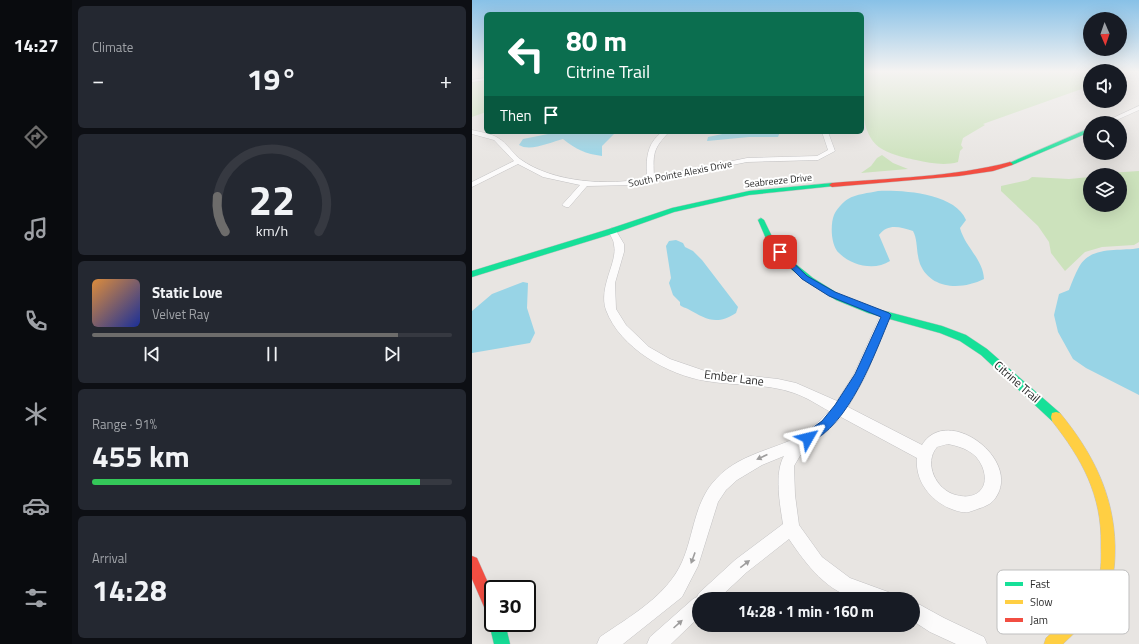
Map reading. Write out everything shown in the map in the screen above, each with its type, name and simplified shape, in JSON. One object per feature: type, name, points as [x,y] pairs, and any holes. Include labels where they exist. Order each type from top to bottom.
[{"type":"street","points":[[1121,116],[1139,108]]},
{"type":"street","name":"South Pointe Alexis Drive","points":[[472,132],[483,132]]},
{"type":"street","name":"Seabreeze Drive","points":[[472,274],[612,231],[672,210],[749,193],[959,174],[993,169],[1019,161],[1083,133]]},
{"type":"street","name":"South Pointe Alexis Drive","points":[[487,134],[496,139],[518,161],[546,175],[585,184],[616,184],[651,180],[747,160],[818,158],[832,151],[826,134]]},
{"type":"street","points":[[651,180],[651,149],[656,141],[664,134]]},
{"type":"street","points":[[472,185],[518,161]]},
{"type":"street","points":[[566,205],[585,184]]},
{"type":"street","name":"Citrine Trail","points":[[761,220],[772,245],[804,278],[832,294],[886,315],[951,332],[973,344],[1055,416],[1076,441],[1095,473],[1108,512],[1109,546],[1106,570]]},
{"type":"street","name":"Ember Lane","points":[[612,231],[619,244],[619,252],[610,283],[611,309],[622,328],[645,350],[666,363],[705,376],[778,384],[796,388],[924,454]]},
{"type":"street","points":[[607,644],[649,614],[679,586],[694,559],[706,510],[713,492],[728,477],[768,454],[799,444],[826,424],[839,409],[859,377],[886,315]]},
{"type":"street","points":[[948,437],[964,440],[978,448],[990,465],[993,481],[988,496],[974,505],[957,504],[943,498],[929,484],[926,478],[924,472],[924,454],[932,442],[948,437]]},
{"type":"street","points":[[799,444],[787,465],[787,495],[791,528],[816,563],[845,585],[865,592]]},
{"type":"street","points":[[713,592],[741,566],[791,528]]},
{"type":"street","points":[[472,563],[484,590]]},
{"type":"street","points":[[657,644],[692,612]]},
{"type":"street","points":[[920,614],[937,625],[977,644]]},
{"type":"street","points":[[499,632],[502,644]]},
{"type":"street","name":"Citrine Trail","points":[[1052,644],[1063,634]]},
{"type":"green space","points":[[472,101],[484,101],[484,113],[472,117]]},
{"type":"green space","points":[[864,101],[1048,101],[983,124],[985,125],[963,138],[961,145],[963,148],[960,151],[958,162],[948,164],[937,164],[892,154],[876,144],[868,133],[865,125]]},
{"type":"green space","points":[[882,155],[893,163],[908,169],[861,173]]},
{"type":"green space","points":[[1139,171],[1139,242],[1134,245],[1102,247],[1085,252],[1065,271],[1051,253],[1049,242],[1038,226],[1001,191],[1001,186],[1028,180],[1032,177],[1069,179],[1083,178],[1083,212],[1127,212],[1127,172]]},
{"type":"water","points":[[548,134],[614,134],[602,146],[602,156],[581,150],[572,146],[563,139],[535,147],[524,147],[519,145],[523,139]]},
{"type":"water","points":[[722,134],[779,134],[778,137],[749,137],[707,141],[708,137]]},
{"type":"water","points":[[878,191],[900,191],[927,195],[951,204],[960,211],[966,220],[960,228],[962,235],[981,265],[984,279],[975,283],[957,286],[939,283],[932,279],[925,273],[920,264],[916,238],[913,231],[899,227],[890,227],[879,235],[890,261],[884,264],[878,266],[864,266],[850,261],[839,253],[834,246],[832,235],[832,224],[835,213],[846,200],[851,197]]},
{"type":"water","points":[[676,240],[683,243],[685,247],[693,251],[702,260],[738,307],[736,313],[723,319],[711,320],[680,305],[680,302],[673,295],[669,283],[671,278],[666,246],[669,241]]},
{"type":"water","points":[[1139,248],[1139,395],[1086,368],[1073,359],[1058,332],[1054,315],[1059,294],[1069,290],[1079,267],[1084,260],[1098,252]]},
{"type":"water","points":[[523,282],[528,283],[527,308],[535,333],[530,343],[472,353],[472,311],[492,294]]},
{"type":"traffic: fast","points":[[1010,164],[1083,133]]},
{"type":"traffic: fast","points":[[472,274],[612,231],[672,210],[749,193],[832,185]]},
{"type":"traffic: fast","points":[[761,220],[773,246],[784,259],[810,280],[839,298],[871,311],[942,330],[963,338],[984,352],[1056,417]]},
{"type":"traffic: fast","points":[[499,632],[502,644]]},
{"type":"traffic: slow","points":[[1056,417],[1068,432],[1088,463],[1102,496],[1108,532],[1107,570]]},
{"type":"traffic: slow","points":[[1052,644],[1062,634]]},
{"type":"traffic: jam","points":[[832,185],[959,174],[993,169],[1010,164]]},
{"type":"traffic: jam","points":[[472,563],[484,590]]},
{"type":"route","points":[[780,252],[804,278],[832,294],[886,315],[859,377],[839,409],[826,424],[808,438]]}]
